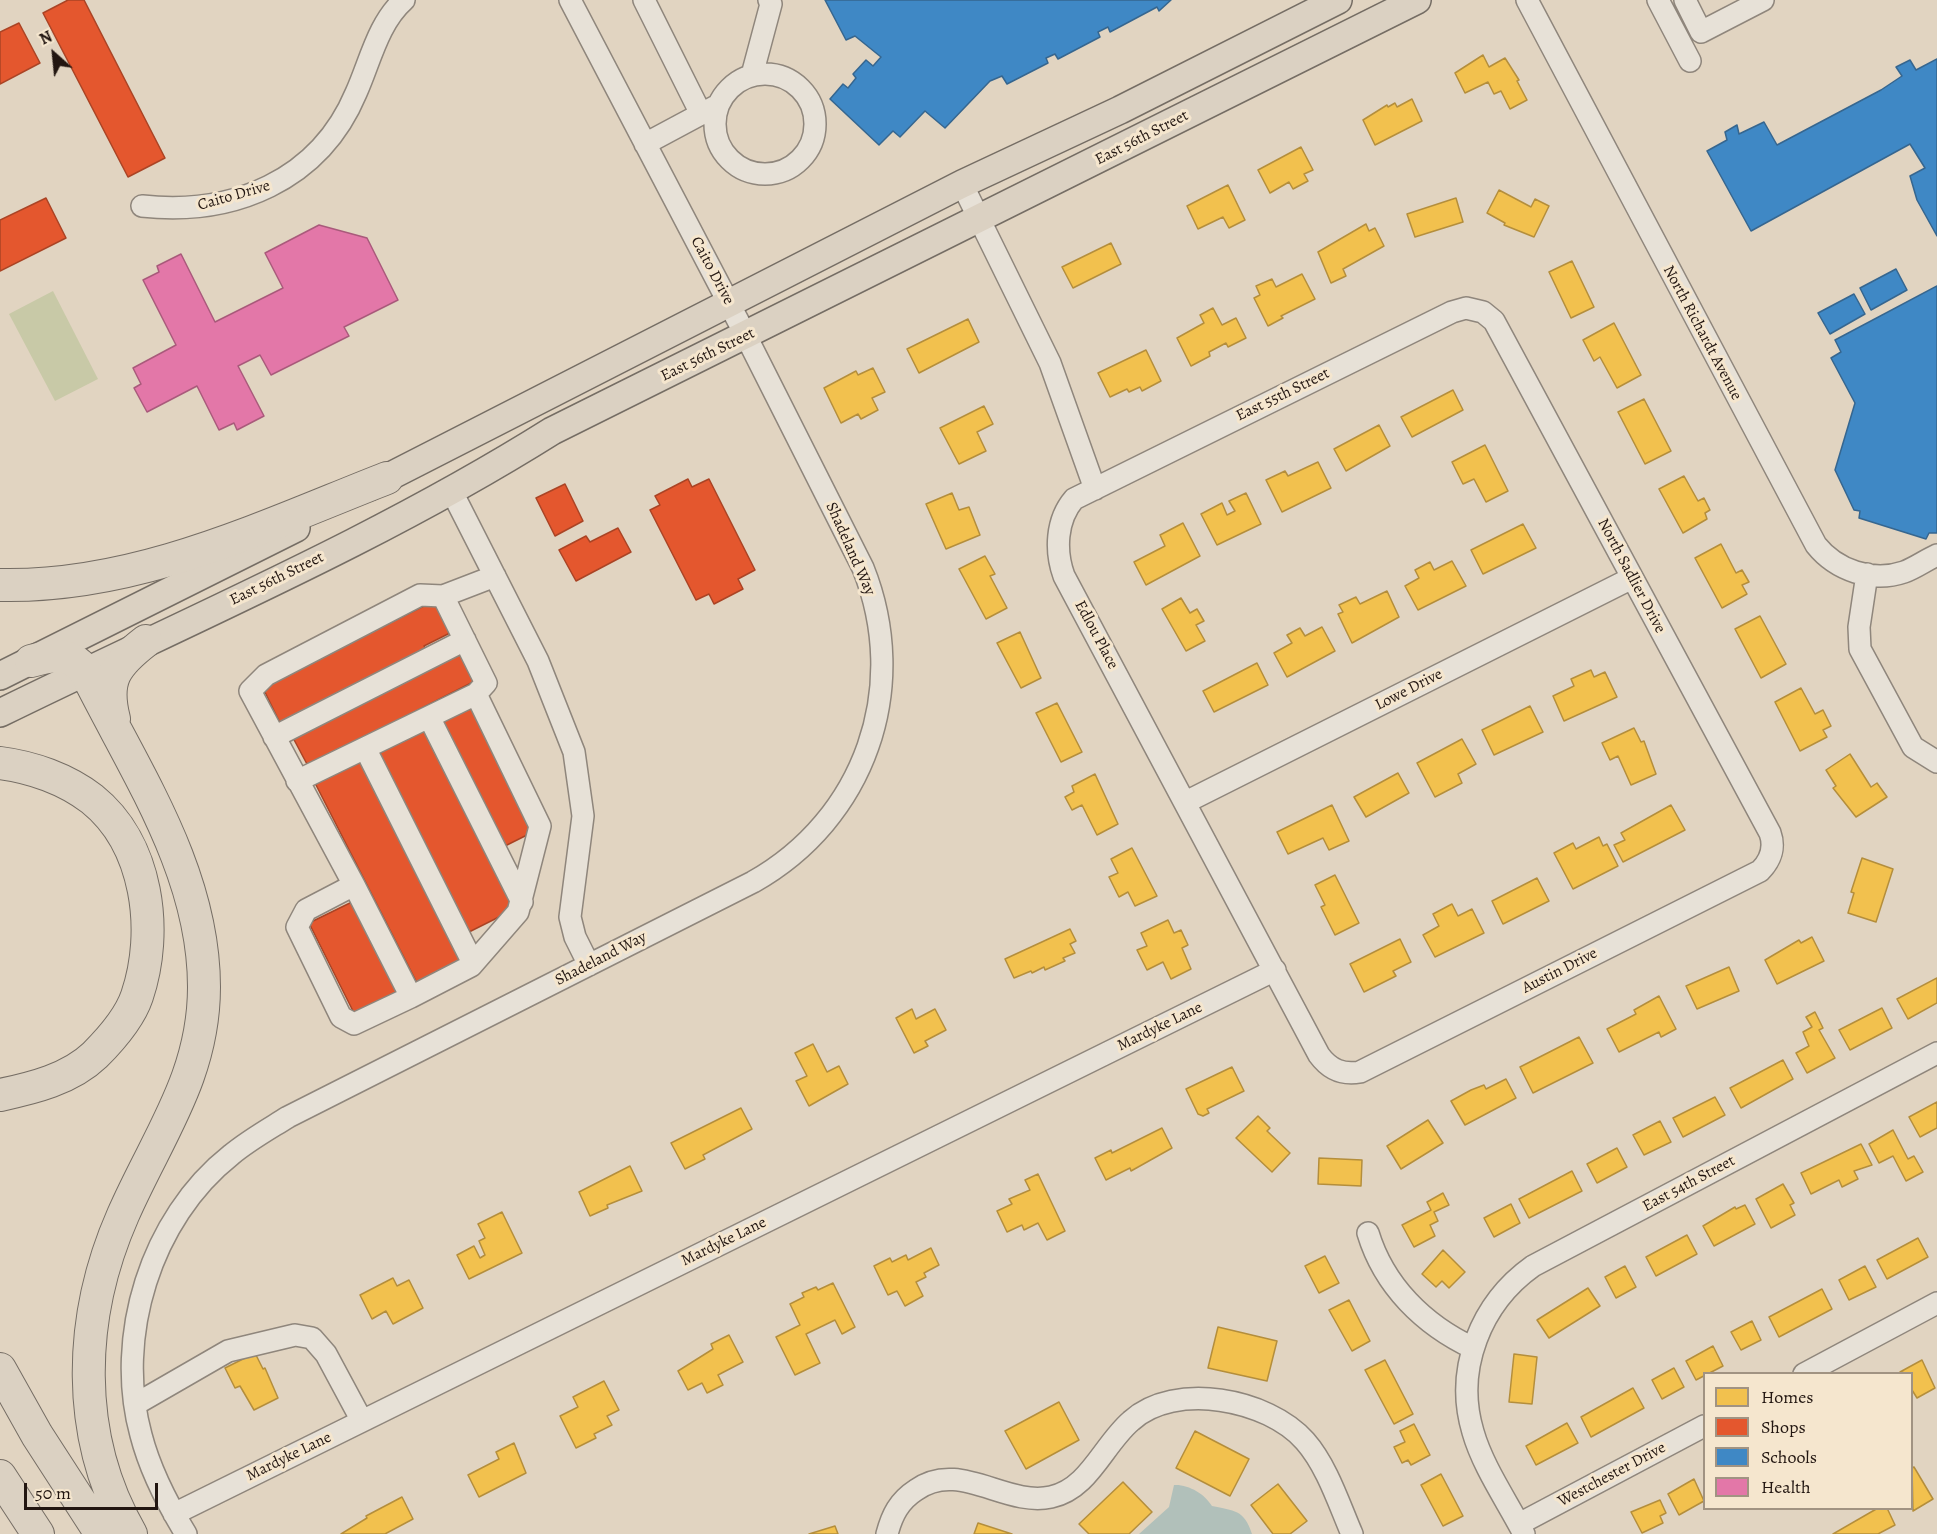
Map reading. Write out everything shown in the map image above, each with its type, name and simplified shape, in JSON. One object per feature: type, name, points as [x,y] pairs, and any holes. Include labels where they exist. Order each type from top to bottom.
[{"type":"highway","points":[[0,585],[87,580],[161,563],[242,537],[387,477]]},
{"type":"highway","points":[[120,743],[109,699],[110,685],[116,670],[127,656],[146,641]]},
{"type":"highway","points":[[30,661],[50,656],[64,656],[79,663],[85,671],[120,743],[154,805],[186,876],[197,918],[204,987],[201,1019],[188,1082],[112,1243],[94,1304],[89,1343],[91,1418],[98,1451],[114,1500],[131,1534]]},
{"type":"highway","points":[[0,763],[35,770],[56,779],[92,800],[110,817],[136,862],[144,888],[148,931],[148,953],[136,998],[124,1019],[102,1047],[75,1069],[51,1081],[0,1095]]},
{"type":"highway","points":[[0,1369],[37,1435],[100,1534]]},
{"type":"highway","points":[[0,1476],[38,1534]]},
{"type":"main road","name":"East 56th Street","points":[[0,713],[268,584],[451,490],[962,184],[1120,110],[1338,0]]},
{"type":"main road","name":"East 56th Street","points":[[0,676],[287,533],[387,477],[737,320],[979,220],[1417,0]]},
{"type":"street","name":"Caito Drive","points":[[142,206],[186,209],[233,199],[261,191],[285,179],[304,165],[322,149],[350,109],[382,28],[393,10],[404,0]]},
{"type":"street","name":"Caito Drive","points":[[570,0],[737,320]]},
{"type":"street","points":[[644,0],[710,110],[716,137],[723,152],[733,163],[748,171],[765,174],[782,171],[797,163],[808,150],[814,135],[815,117],[810,101],[800,87],[786,78],[770,74],[753,75],[737,82],[710,110],[645,144]]},
{"type":"street","points":[[753,75],[771,4],[769,0]]},
{"type":"street","name":"North Richardt Avenue","points":[[1527,0],[1808,533],[1824,556],[1846,569],[1867,574],[1903,572],[1937,555]]},
{"type":"street","points":[[1658,0],[1690,61]]},
{"type":"street","points":[[1685,0],[1701,32],[1763,0]]},
{"type":"street","points":[[962,184],[1050,363],[1095,489]]},
{"type":"street","name":"East 55th Street","points":[[1095,489],[1452,312],[1474,309]]},
{"type":"street","name":"North Sadlier Drive","points":[[1474,309],[1483,312],[1494,321],[1770,833],[1771,855]]},
{"type":"street","name":"Shadeland Way","points":[[186,1534],[161,1489],[141,1435],[136,1404],[133,1347],[138,1311],[145,1285],[171,1226],[194,1193],[217,1167],[248,1142],[288,1117],[753,882],[785,863],[817,834],[838,807],[855,779],[873,733],[882,667],[880,633],[869,585],[737,320]]},
{"type":"street","name":"Edlou Place","points":[[1095,489],[1074,499],[1062,522],[1058,546],[1063,572],[1319,1055],[1328,1065],[1341,1072]]},
{"type":"street","points":[[451,490],[537,661],[576,761],[583,816],[581,852],[570,913],[575,937],[589,965]]},
{"type":"street","points":[[1867,574],[1859,627],[1860,649],[1913,747],[1937,762]]},
{"type":"street","points":[[411,997],[250,691],[266,675],[420,595],[443,596],[495,576]]},
{"type":"street","name":"Lowe Drive","points":[[1186,802],[1632,578]]},
{"type":"street","points":[[297,781],[476,694],[486,683],[443,596]]},
{"type":"street","points":[[274,737],[465,640]]},
{"type":"street","points":[[354,885],[306,910],[297,927],[341,1017],[354,1024],[411,997],[473,963],[518,912],[540,826],[476,694]]},
{"type":"street","points":[[429,717],[522,902]]},
{"type":"street","points":[[365,748],[473,963]]},
{"type":"street","name":"Austin Drive","points":[[1341,1072],[1360,1072],[1760,871],[1771,855]]},
{"type":"street","name":"Mardyke Lane","points":[[174,1514],[1275,970]]},
{"type":"street","name":"East 54th Street","points":[[1521,1529],[1472,1431],[1467,1390],[1473,1348],[1486,1316],[1501,1296],[1533,1266],[1937,1053]]},
{"type":"street","points":[[1368,1233],[1384,1271],[1410,1305],[1436,1328],[1473,1348]]},
{"type":"street","points":[[1808,1372],[1937,1303]]},
{"type":"street","points":[[136,1404],[228,1351],[295,1335],[312,1338],[326,1354],[362,1421]]},
{"type":"street","points":[[886,1534],[901,1502],[920,1487],[935,1480],[959,1479],[1028,1499],[1061,1494],[1089,1473],[1114,1437],[1131,1421],[1158,1406],[1191,1399],[1233,1402],[1264,1413],[1292,1429],[1312,1452],[1352,1534]]},
{"type":"street","name":"Westchester Drive","points":[[1521,1529],[1703,1427]]},
{"type":"green space","points":[[53,291],[98,379],[55,401],[9,314]]},
{"type":"shaded area","points":[[1174,1485],[1185,1486],[1196,1491],[1212,1506],[1242,1515],[1252,1534],[1139,1534],[1169,1507]]},
{"type":"building: Homes","points":[[1483,55],[1489,67],[1505,58],[1519,80],[1517,81],[1527,100],[1510,109],[1501,91],[1494,94],[1488,82],[1465,93],[1455,73]]},
{"type":"building: Homes","points":[[1412,99],[1422,121],[1375,145],[1363,120],[1387,105],[1388,107],[1395,103],[1397,107]]},
{"type":"building: Homes","points":[[1301,147],[1313,170],[1304,174],[1308,181],[1293,189],[1289,182],[1270,193],[1258,170]]},
{"type":"building: Homes","points":[[1228,185],[1245,220],[1229,228],[1223,217],[1198,229],[1187,206]]},
{"type":"building: Homes","points":[[1499,190],[1531,207],[1535,199],[1549,206],[1534,237],[1504,225],[1505,223],[1487,213]]},
{"type":"building: Homes","points":[[1456,198],[1463,222],[1415,237],[1407,214]]},
{"type":"building: Homes","points":[[1366,224],[1369,231],[1375,228],[1384,246],[1343,269],[1346,276],[1331,283],[1318,252]]},
{"type":"building: Homes","points":[[1111,243],[1121,264],[1073,288],[1062,267]]},
{"type":"building: Homes","points":[[1572,261],[1594,307],[1571,318],[1549,272]]},
{"type":"building: Homes","points":[[1302,274],[1315,299],[1281,316],[1283,318],[1268,326],[1254,298],[1260,295],[1256,286],[1272,279],[1276,287]]},
{"type":"building: Homes","points":[[1213,308],[1222,325],[1236,318],[1246,338],[1228,347],[1226,343],[1209,352],[1210,356],[1191,366],[1177,338],[1204,323],[1200,315]]},
{"type":"building: Homes","points":[[968,319],[979,342],[919,373],[907,349]]},
{"type":"building: Homes","points":[[1614,323],[1641,375],[1617,388],[1600,357],[1594,361],[1583,340]]},
{"type":"building: Homes","points":[[1146,350],[1161,381],[1142,391],[1140,387],[1129,392],[1127,389],[1110,397],[1098,373]]},
{"type":"building: Homes","points":[[873,368],[885,392],[872,398],[878,410],[861,419],[858,414],[841,423],[824,388],[856,371],[858,375]]},
{"type":"building: Homes","points":[[1453,390],[1463,410],[1412,437],[1401,417]]},
{"type":"building: Homes","points":[[1644,399],[1671,451],[1645,464],[1618,412]]},
{"type":"building: Homes","points":[[984,406],[993,424],[977,432],[986,451],[959,464],[940,428]]},
{"type":"building: Homes","points":[[1379,425],[1390,446],[1346,471],[1334,449]]},
{"type":"building: Homes","points":[[1485,445],[1508,491],[1486,502],[1474,479],[1463,484],[1452,462]]},
{"type":"building: Homes","points":[[1318,462],[1331,488],[1282,512],[1266,480],[1285,471],[1288,476]]},
{"type":"building: Homes","points":[[1684,476],[1698,501],[1704,498],[1710,510],[1705,513],[1707,519],[1683,533],[1659,489]]},
{"type":"building: Homes","points":[[952,493],[959,510],[969,507],[980,535],[946,549],[926,504]]},
{"type":"building: Homes","points":[[1246,493],[1261,524],[1217,545],[1201,514],[1222,503],[1227,515],[1235,511],[1229,501]]},
{"type":"building: Homes","points":[[1183,523],[1200,556],[1146,585],[1134,562],[1165,546],[1160,535]]},
{"type":"building: Homes","points":[[1523,524],[1536,548],[1483,574],[1471,550]]},
{"type":"building: Homes","points":[[1721,544],[1736,573],[1742,570],[1749,582],[1742,585],[1747,594],[1722,608],[1695,558]]},
{"type":"building: Homes","points":[[985,556],[995,574],[990,576],[1007,608],[986,619],[959,569]]},
{"type":"building: Homes","points":[[1452,561],[1466,586],[1418,610],[1405,586],[1419,578],[1415,570],[1430,562],[1434,570]]},
{"type":"building: Homes","points":[[1387,591],[1399,617],[1352,643],[1338,614],[1343,612],[1339,605],[1356,597],[1360,604]]},
{"type":"building: Homes","points":[[1181,598],[1190,613],[1197,609],[1204,621],[1196,625],[1205,641],[1186,651],[1162,609]]},
{"type":"building: Homes","points":[[1760,616],[1786,664],[1761,678],[1735,629]]},
{"type":"building: Homes","points":[[1322,627],[1335,651],[1287,677],[1274,653],[1292,643],[1287,635],[1300,628],[1305,636]]},
{"type":"building: Homes","points":[[1020,632],[1041,678],[1021,688],[997,643]]},
{"type":"building: Homes","points":[[1257,663],[1268,685],[1214,712],[1203,691]]},
{"type":"building: Homes","points":[[1591,670],[1594,677],[1605,672],[1617,697],[1564,721],[1553,696],[1574,686],[1571,679]]},
{"type":"building: Homes","points":[[1801,688],[1815,714],[1823,710],[1831,726],[1823,730],[1827,737],[1800,751],[1775,702]]},
{"type":"building: Homes","points":[[1057,703],[1082,752],[1061,762],[1036,713]]},
{"type":"building: Homes","points":[[1530,706],[1543,732],[1494,755],[1482,730]]},
{"type":"building: Homes","points":[[1634,728],[1641,742],[1644,741],[1656,774],[1631,785],[1618,756],[1610,760],[1602,743]]},
{"type":"building: Homes","points":[[1462,739],[1476,764],[1458,774],[1462,783],[1435,797],[1417,763]]},
{"type":"building: Homes","points":[[1850,754],[1871,787],[1877,783],[1887,797],[1856,817],[1833,788],[1836,786],[1826,770]]},
{"type":"building: Homes","points":[[1398,773],[1409,793],[1366,817],[1354,797]]},
{"type":"building: Homes","points":[[1095,774],[1118,824],[1097,835],[1082,805],[1072,810],[1065,797],[1074,792],[1072,786]]},
{"type":"building: Homes","points":[[1332,805],[1349,841],[1329,850],[1323,838],[1288,854],[1277,832]]},
{"type":"building: Homes","points":[[1671,805],[1685,830],[1623,862],[1614,845],[1625,840],[1621,833]]},
{"type":"building: Homes","points":[[1599,837],[1603,846],[1607,844],[1618,866],[1573,889],[1554,853],[1573,843],[1576,849]]},
{"type":"building: Homes","points":[[1132,848],[1157,896],[1135,906],[1128,892],[1119,897],[1109,877],[1118,873],[1111,859]]},
{"type":"building: Homes","points":[[1862,858],[1893,869],[1876,922],[1848,913],[1854,893],[1851,892]]},
{"type":"building: Homes","points":[[1335,875],[1359,923],[1335,935],[1321,907],[1325,905],[1315,885]]},
{"type":"building: Homes","points":[[1537,878],[1549,901],[1503,924],[1492,901]]},
{"type":"building: Homes","points":[[1452,904],[1458,916],[1472,909],[1484,933],[1435,957],[1423,935],[1439,926],[1433,914]]},
{"type":"building: Homes","points":[[1168,920],[1174,933],[1181,930],[1188,945],[1182,948],[1191,969],[1171,979],[1163,962],[1147,970],[1137,950],[1147,946],[1141,933]]},
{"type":"building: Homes","points":[[1070,929],[1076,941],[1070,944],[1075,953],[1063,958],[1065,961],[1045,970],[1044,967],[1014,978],[1005,959]]},
{"type":"building: Homes","points":[[1812,937],[1824,961],[1777,984],[1765,960],[1799,940],[1801,943]]},
{"type":"building: Homes","points":[[1400,939],[1411,962],[1393,971],[1396,976],[1364,992],[1350,964]]},
{"type":"building: Homes","points":[[1729,967],[1739,991],[1697,1009],[1686,986]]},
{"type":"building: Homes","points":[[1937,978],[1937,1003],[1908,1019],[1897,999]]},
{"type":"building: Homes","points":[[1659,996],[1676,1029],[1661,1037],[1659,1032],[1619,1052],[1607,1029],[1636,1014],[1634,1010]]},
{"type":"building: Homes","points":[[1882,1008],[1892,1028],[1850,1050],[1839,1030]]},
{"type":"building: Homes","points":[[912,1009],[916,1019],[935,1009],[946,1030],[925,1041],[928,1046],[914,1053],[896,1018]]},
{"type":"building: Homes","points":[[1815,1012],[1823,1028],[1819,1030],[1835,1058],[1807,1073],[1796,1053],[1809,1046],[1803,1032],[1812,1027],[1806,1017]]},
{"type":"building: Homes","points":[[1579,1037],[1593,1063],[1533,1093],[1520,1067]]},
{"type":"building: Homes","points":[[813,1044],[827,1072],[839,1066],[848,1084],[809,1106],[796,1081],[807,1076],[795,1053]]},
{"type":"building: Homes","points":[[1783,1060],[1793,1079],[1741,1108],[1730,1088]]},
{"type":"building: Homes","points":[[1232,1067],[1244,1091],[1207,1109],[1209,1113],[1203,1116],[1198,1114],[1186,1089]]},
{"type":"building: Homes","points":[[1506,1079],[1516,1098],[1465,1125],[1451,1101],[1471,1090],[1484,1085],[1486,1089]]},
{"type":"building: Homes","points":[[1715,1097],[1725,1115],[1683,1137],[1673,1118]]},
{"type":"building: Homes","points":[[1937,1102],[1937,1128],[1920,1137],[1909,1117]]},
{"type":"building: Homes","points":[[741,1108],[752,1129],[703,1155],[705,1159],[685,1169],[671,1143]]},
{"type":"building: Homes","points":[[1258,1116],[1270,1128],[1267,1131],[1290,1153],[1272,1172],[1236,1138]]},
{"type":"building: Homes","points":[[1428,1120],[1443,1143],[1401,1169],[1387,1146]]},
{"type":"building: Homes","points":[[1660,1121],[1671,1142],[1644,1155],[1633,1135]]},
{"type":"building: Homes","points":[[1162,1128],[1172,1148],[1131,1171],[1130,1168],[1106,1180],[1095,1158],[1111,1150],[1112,1153]]},
{"type":"building: Homes","points":[[1893,1130],[1908,1159],[1914,1156],[1923,1172],[1906,1181],[1893,1156],[1879,1163],[1869,1144]]},
{"type":"building: Homes","points":[[1861,1144],[1872,1165],[1854,1171],[1858,1179],[1842,1187],[1839,1180],[1811,1194],[1801,1173]]},
{"type":"building: Homes","points":[[1617,1148],[1627,1167],[1597,1183],[1587,1164]]},
{"type":"building: Homes","points":[[1319,1158],[1362,1160],[1361,1186],[1318,1184]]},
{"type":"building: Homes","points":[[630,1166],[642,1191],[607,1205],[608,1208],[590,1216],[579,1192]]},
{"type":"building: Homes","points":[[1572,1171],[1582,1191],[1529,1218],[1519,1199]]},
{"type":"building: Homes","points":[[1038,1174],[1065,1231],[1047,1240],[1038,1223],[1024,1230],[1022,1225],[1007,1232],[997,1211],[1012,1204],[1009,1199],[1030,1190],[1025,1180]]},
{"type":"building: Homes","points":[[1783,1184],[1794,1203],[1790,1205],[1795,1215],[1771,1228],[1756,1199]]},
{"type":"building: Homes","points":[[1443,1193],[1449,1205],[1434,1212],[1438,1221],[1430,1225],[1435,1236],[1414,1247],[1402,1225],[1431,1210],[1427,1202]]},
{"type":"building: Homes","points":[[1511,1204],[1520,1223],[1494,1237],[1484,1218]]},
{"type":"building: Homes","points":[[1745,1205],[1755,1224],[1714,1246],[1703,1226],[1735,1207],[1736,1209]]},
{"type":"building: Homes","points":[[502,1212],[522,1253],[469,1279],[457,1255],[474,1246],[480,1258],[485,1255],[479,1241],[485,1238],[478,1224]]},
{"type":"building: Homes","points":[[1687,1235],[1697,1254],[1656,1276],[1646,1257]]},
{"type":"building: Homes","points":[[1918,1238],[1928,1257],[1887,1279],[1877,1260]]},
{"type":"building: Homes","points":[[931,1248],[939,1265],[924,1273],[926,1277],[916,1282],[923,1296],[905,1306],[897,1291],[888,1295],[874,1266],[890,1258],[892,1262],[906,1255],[908,1260]]},
{"type":"building: Homes","points":[[1443,1250],[1465,1272],[1449,1288],[1442,1281],[1436,1287],[1422,1274]]},
{"type":"building: Homes","points":[[1325,1256],[1339,1283],[1319,1293],[1305,1266]]},
{"type":"building: Homes","points":[[1625,1266],[1636,1287],[1616,1298],[1605,1277]]},
{"type":"building: Homes","points":[[1865,1266],[1876,1287],[1849,1300],[1839,1280]]},
{"type":"building: Homes","points":[[393,1278],[397,1286],[409,1280],[423,1308],[393,1324],[386,1311],[372,1319],[360,1295]]},
{"type":"building: Homes","points":[[833,1283],[855,1327],[842,1334],[835,1320],[806,1334],[820,1363],[795,1375],[776,1337],[800,1325],[790,1304],[804,1297],[802,1293],[816,1287],[818,1290]]},
{"type":"building: Homes","points":[[1588,1288],[1600,1306],[1549,1338],[1537,1320]]},
{"type":"building: Homes","points":[[1822,1289],[1832,1309],[1779,1337],[1769,1317]]},
{"type":"building: Homes","points":[[1349,1300],[1370,1341],[1352,1351],[1329,1310]]},
{"type":"building: Homes","points":[[1752,1321],[1761,1340],[1741,1350],[1731,1332]]},
{"type":"building: Homes","points":[[1218,1327],[1277,1341],[1267,1381],[1208,1368]]},
{"type":"building: Homes","points":[[729,1335],[743,1362],[718,1375],[723,1385],[707,1393],[702,1383],[688,1390],[678,1371],[713,1349],[711,1344]]},
{"type":"building: Homes","points":[[1713,1346],[1723,1366],[1711,1372],[1703,1372],[1703,1376],[1696,1380],[1686,1361]]},
{"type":"building: Homes","points":[[255,1353],[263,1369],[265,1368],[278,1398],[254,1410],[240,1386],[235,1388],[225,1368]]},
{"type":"building: Homes","points":[[1514,1354],[1537,1357],[1532,1404],[1509,1402]]},
{"type":"building: Homes","points":[[1385,1360],[1413,1414],[1394,1424],[1365,1370]]},
{"type":"building: Homes","points":[[1922,1360],[1935,1388],[1917,1398],[1913,1392],[1913,1372],[1900,1372]]},
{"type":"building: Homes","points":[[1674,1368],[1684,1387],[1662,1399],[1652,1380]]},
{"type":"building: Homes","points":[[604,1381],[619,1410],[607,1416],[612,1425],[594,1434],[596,1438],[576,1448],[560,1416],[578,1407],[573,1397]]},
{"type":"building: Homes","points":[[1633,1388],[1644,1408],[1591,1437],[1581,1417]]},
{"type":"building: Homes","points":[[1059,1402],[1079,1440],[1026,1469],[1005,1431]]},
{"type":"building: Homes","points":[[1567,1423],[1578,1443],[1536,1465],[1526,1446]]},
{"type":"building: Homes","points":[[1414,1424],[1430,1455],[1411,1465],[1408,1460],[1402,1463],[1394,1447],[1405,1442],[1400,1431]]},
{"type":"building: Homes","points":[[1195,1431],[1249,1459],[1230,1496],[1176,1468]]},
{"type":"building: Homes","points":[[514,1443],[526,1473],[479,1497],[468,1475],[499,1459],[496,1452]]},
{"type":"building: Homes","points":[[1913,1468],[1933,1499],[1913,1511],[1913,1510]]},
{"type":"building: Homes","points":[[1441,1474],[1463,1516],[1443,1526],[1421,1485]]},
{"type":"building: Homes","points":[[1694,1479],[1703,1502],[1679,1515],[1668,1494]]},
{"type":"building: Homes","points":[[1123,1482],[1152,1512],[1129,1534],[1089,1534],[1079,1524]]},
{"type":"building: Homes","points":[[1278,1484],[1307,1521],[1290,1534],[1273,1534],[1251,1505]]},
{"type":"building: Homes","points":[[402,1497],[413,1519],[385,1534],[341,1534],[367,1518],[366,1516]]},
{"type":"building: Homes","points":[[1660,1500],[1666,1513],[1660,1516],[1663,1523],[1642,1533],[1631,1512]]},
{"type":"building: Homes","points":[[1875,1510],[1888,1510],[1895,1525],[1878,1534],[1833,1534]]},
{"type":"building: Homes","points":[[978,1523],[1012,1534],[974,1534]]},
{"type":"building: Homes","points":[[835,1526],[838,1534],[809,1534]]},
{"type":"building: Shops","points":[[68,0],[84,0],[165,158],[128,177],[43,13]]},
{"type":"building: Shops","points":[[19,23],[40,63],[0,84],[0,32]]},
{"type":"building: Shops","points":[[46,198],[66,238],[0,271],[0,220]]},
{"type":"building: Shops","points":[[688,479],[692,487],[709,479],[755,570],[738,579],[743,589],[714,604],[709,594],[696,600],[650,510],[660,505],[655,496]]},
{"type":"building: Shops","points":[[565,484],[583,521],[555,536],[536,498]]},
{"type":"building: Shops","points":[[618,528],[631,552],[576,581],[559,550],[586,536],[590,542]]},
{"type":"building: Shops","points":[[436,600],[452,632],[424,646],[428,653],[281,725],[262,686]]},
{"type":"building: Shops","points":[[461,648],[477,680],[308,766],[291,734]]},
{"type":"building: Shops","points":[[470,704],[535,831],[505,846],[440,719]]},
{"type":"building: Shops","points":[[427,726],[519,907],[469,932],[377,751]]},
{"type":"building: Shops","points":[[361,759],[463,959],[417,983],[315,783]]},
{"type":"building: Shops","points":[[356,900],[402,992],[355,1015],[309,923]]},
{"type":"building: Schools","points":[[825,0],[1171,0],[1159,11],[1157,7],[1110,32],[1108,27],[1098,32],[1100,37],[1058,59],[1055,54],[1046,58],[1048,63],[1007,84],[1002,76],[990,81],[945,128],[925,111],[900,137],[893,131],[879,145],[830,99],[843,84],[848,88],[856,78],[853,74],[866,60],[873,66],[881,57],[855,36],[846,40]]},
{"type":"building: Schools","points":[[1937,59],[1937,236],[1917,200],[1910,176],[1925,168],[1910,144],[1751,231],[1707,151],[1727,140],[1725,132],[1737,125],[1739,134],[1764,122],[1777,145],[1881,90],[1902,76],[1896,67],[1910,60],[1916,70]]},
{"type":"building: Schools","points":[[1896,269],[1907,290],[1871,310],[1860,288]]},
{"type":"building: Schools","points":[[1937,286],[1937,533],[1929,533],[1926,539],[1859,518],[1860,511],[1854,510],[1835,470],[1855,403],[1831,358],[1841,352],[1835,340]]},
{"type":"building: Schools","points":[[1854,294],[1865,314],[1830,334],[1818,313]]},
{"type":"building: Health","points":[[319,225],[367,238],[398,300],[344,327],[349,336],[271,375],[260,355],[238,366],[264,416],[237,430],[234,423],[219,430],[197,386],[147,412],[134,388],[141,384],[133,368],[176,345],[143,280],[159,272],[157,266],[181,254],[215,322],[283,288],[265,253]]}]
